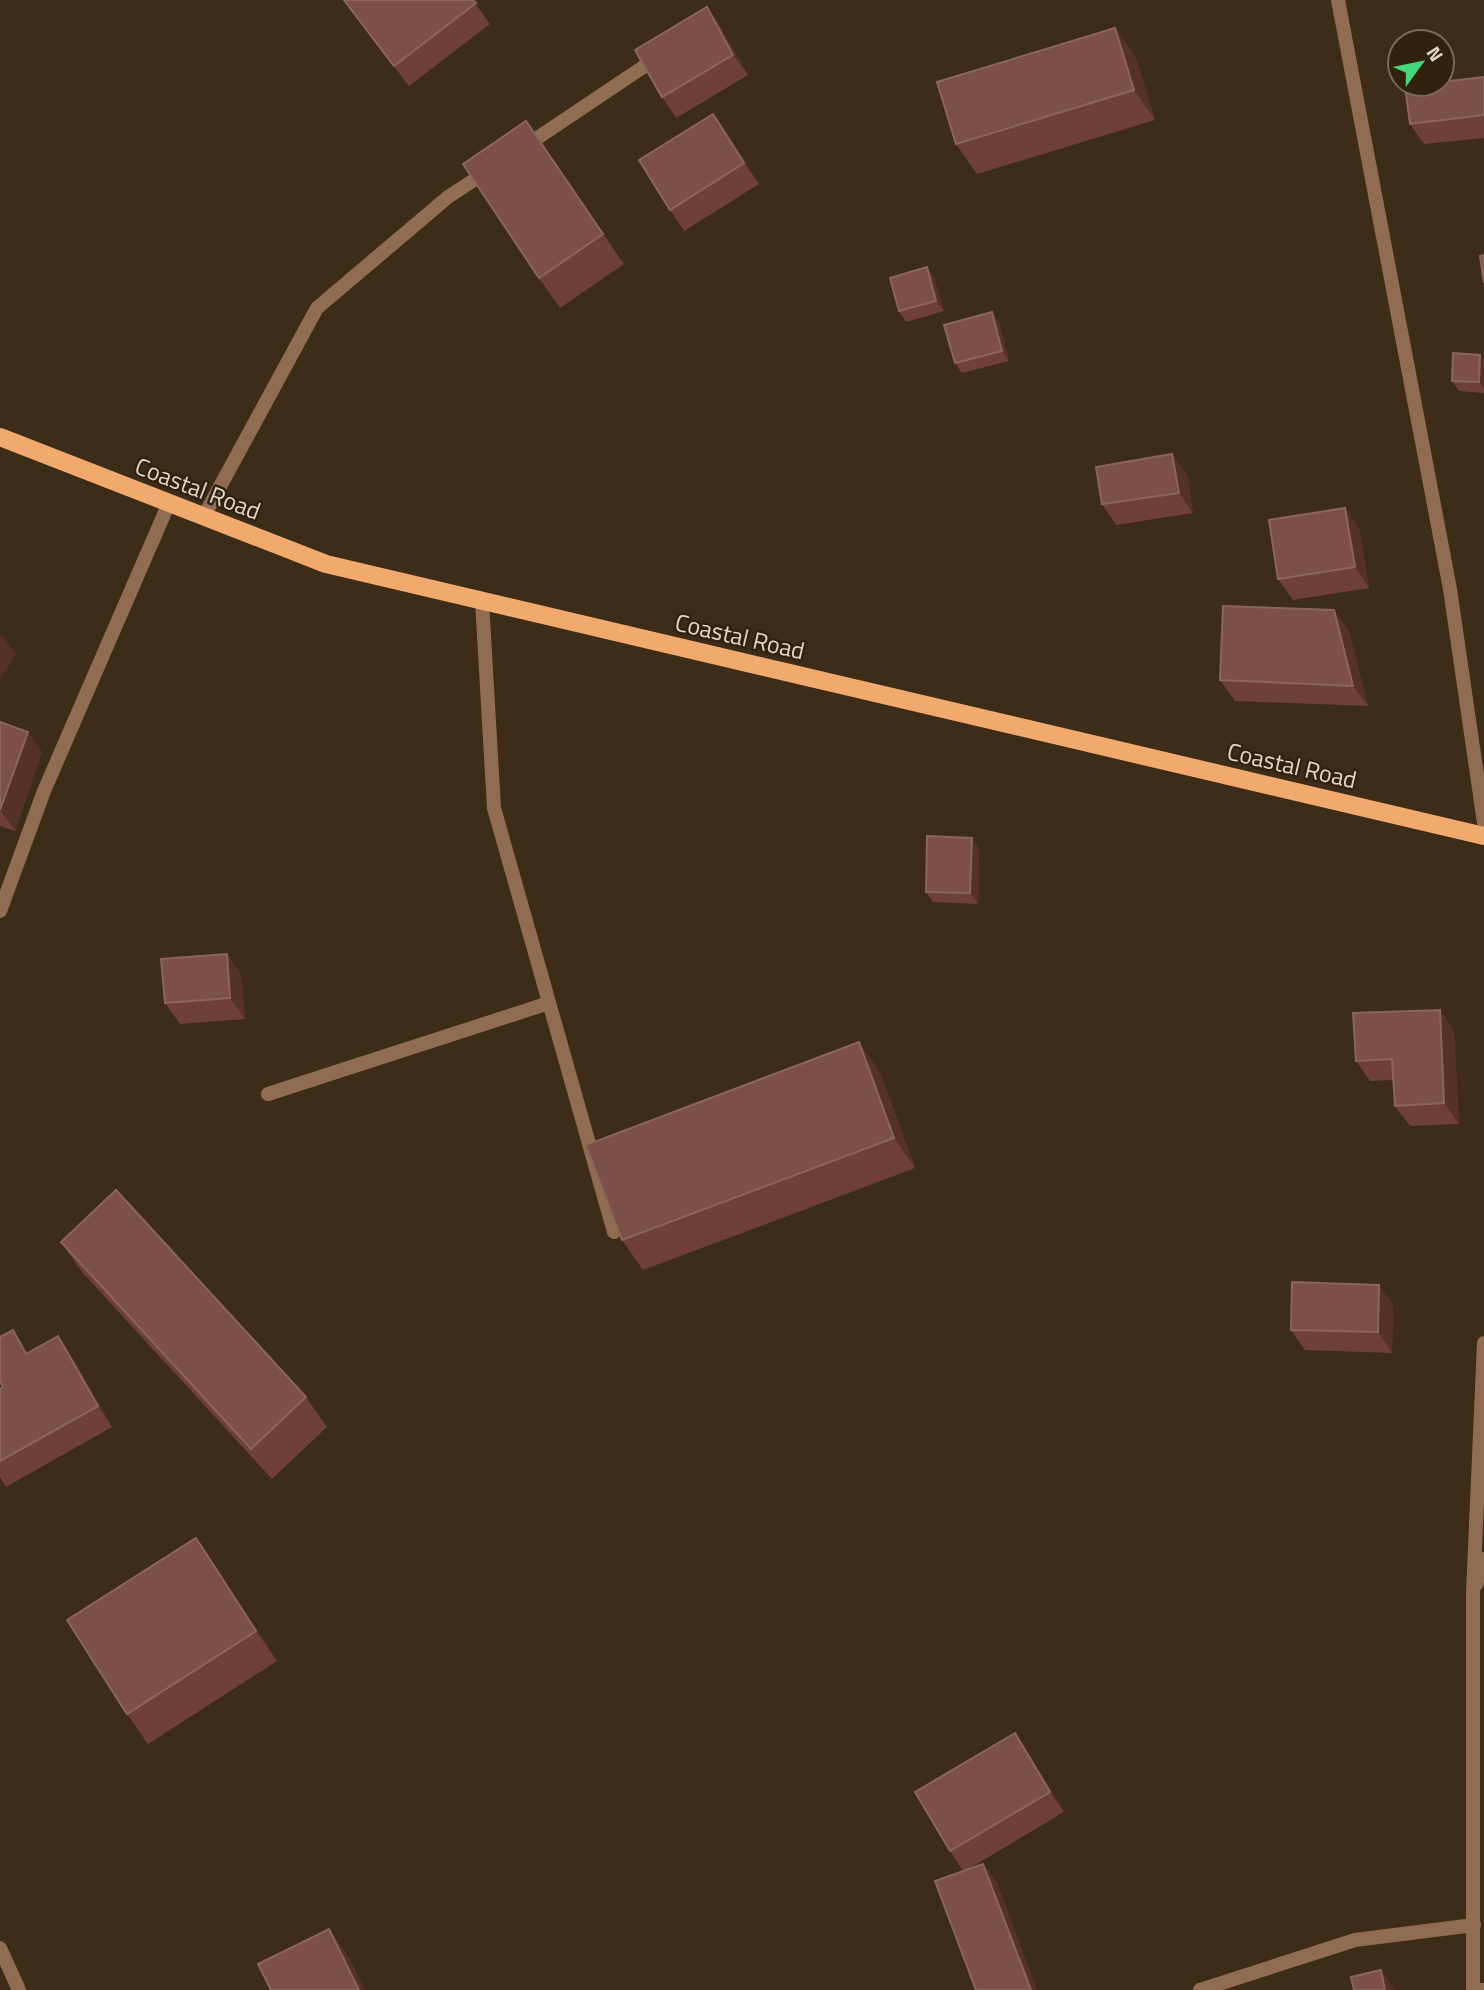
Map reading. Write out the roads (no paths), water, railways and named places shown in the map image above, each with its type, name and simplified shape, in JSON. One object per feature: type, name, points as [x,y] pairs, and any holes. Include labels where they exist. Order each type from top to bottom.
[{"type":"main road","name":"Coastal Road","points":[[0,437],[326,564],[1484,835]]},
{"type":"street","points":[[1338,0],[1450,589],[1484,823]]},
{"type":"street","points":[[204,516],[317,308],[448,197],[668,51]]},
{"type":"street","points":[[0,911],[44,791],[169,503]]},
{"type":"street","points":[[482,601],[494,808],[614,1232]]},
{"type":"street","points":[[268,1094],[550,1003]]},
{"type":"street","points":[[1484,1343],[1473,1593],[1474,1990],[1484,1990]]},
{"type":"street","points":[[1473,1593],[1484,1559]]},
{"type":"street","points":[[1200,1990],[1355,1940],[1474,1925]]},
{"type":"street","points":[[0,1948],[19,1990]]}]
